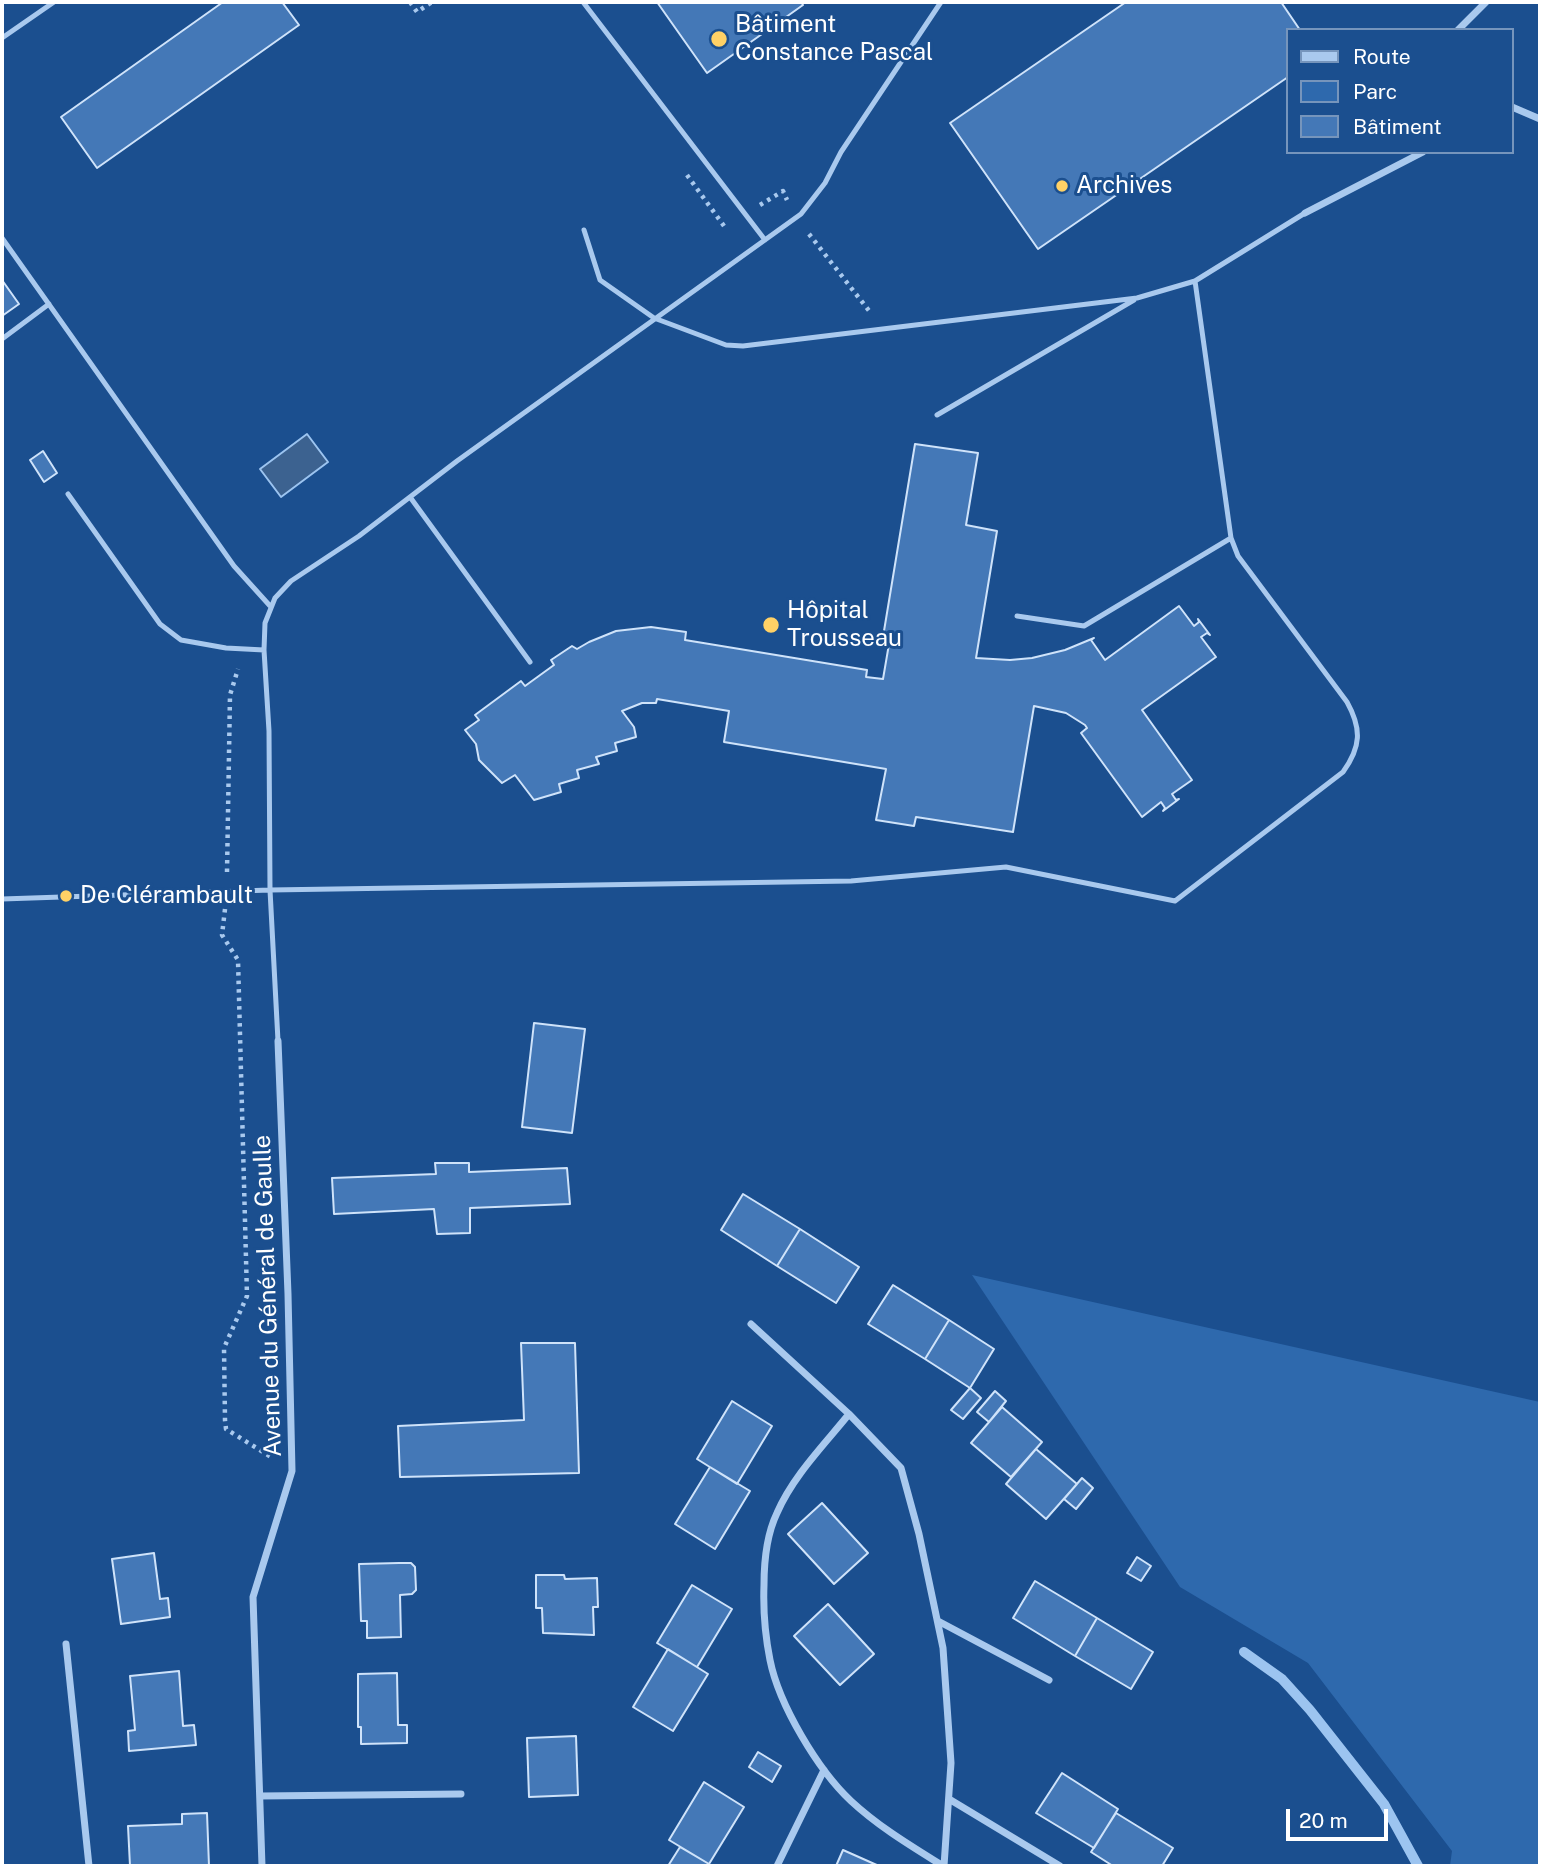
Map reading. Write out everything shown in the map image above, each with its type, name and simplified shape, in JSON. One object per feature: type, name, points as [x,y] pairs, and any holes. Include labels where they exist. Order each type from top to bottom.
[{"type":"street","points":[[1460,28],[1486,2]]},
{"type":"street","points":[[1514,108],[1540,118]]},
{"type":"street","points":[[1514,114],[1521,111]]},
{"type":"street","points":[[1305,213],[1419,154]]},
{"type":"street","name":"Avenue du Général de Gaulle","points":[[262,1866],[253,1597],[292,1471],[278,1041]]},
{"type":"street","points":[[751,1324],[849,1414],[901,1468],[919,1534],[944,1661],[951,1763],[943,1866],[891,1833],[850,1801],[824,1770],[791,1717],[770,1662],[763,1616],[764,1555],[776,1514],[790,1487],[849,1414]]},
{"type":"street","points":[[938,1621],[1049,1681]]},
{"type":"street","points":[[66,1644],[89,1866]]},
{"type":"street","points":[[778,1866],[824,1770]]},
{"type":"street","points":[[260,1796],[461,1794]]},
{"type":"street","points":[[949,1799],[1060,1866]]},
{"type":"lane","points":[[2,38],[54,2]]},
{"type":"lane","points":[[583,2],[765,240]]},
{"type":"lane","points":[[278,1041],[270,890],[269,731],[264,650],[265,623],[280,590],[359,536],[654,318],[796,217],[825,183],[841,152],[941,2]]},
{"type":"lane","points":[[584,230],[600,280],[654,318],[726,345],[743,346],[1137,298],[1195,281],[1305,213]]},
{"type":"lane","points":[[2,238],[234,566],[271,607]]},
{"type":"lane","points":[[2,898],[270,890],[851,881],[1006,867],[1175,901],[1343,772],[1353,758],[1358,739],[1357,720],[1347,702],[1238,556],[1231,538],[1195,281]]},
{"type":"lane","points":[[937,415],[1137,298]]},
{"type":"lane","points":[[2,339],[49,304]]},
{"type":"lane","points":[[68,494],[160,624],[181,640],[264,650]]},
{"type":"lane","points":[[410,497],[530,662]]},
{"type":"lane","points":[[1017,616],[1084,626],[1231,538]]},
{"type":"path","points":[[410,2],[417,12],[432,2]]},
{"type":"path","points":[[796,217],[872,314],[875,330]]},
{"type":"path","points":[[245,649],[230,695],[227,892],[222,935],[238,960],[247,1296],[224,1348],[226,1429],[292,1471]]},
{"type":"green space","points":[[972,1275],[1540,1402],[1540,1866],[1450,1866],[1452,1851],[1308,1663],[1180,1587]]},
{"type":"shaded area","points":[[307,434],[328,462],[281,497],[260,469]]},
{"type":"building","points":[[223,2],[282,2],[299,25],[97,168],[61,117]]},
{"type":"building","name":"Bâtiment Constance Pascal","points":[[657,2],[801,2],[803,5],[707,73]]},
{"type":"building","name":"Archives","points":[[1126,2],[1281,2],[1299,28],[1286,28],[1286,78],[1038,249],[950,123]]},
{"type":"building","points":[[2,280],[19,304],[2,316]]},
{"type":"building","points":[[915,444],[978,453],[966,525],[997,531],[976,658],[1032,658],[1065,650],[1094,638],[1091,640],[1105,660],[1179,606],[1194,626],[1199,622],[1198,619],[1210,635],[1207,633],[1201,637],[1216,657],[1142,710],[1192,780],[1172,794],[1176,800],[1179,799],[1163,811],[1165,808],[1161,802],[1142,817],[1081,733],[1087,728],[1085,725],[1066,713],[1034,706],[1013,832],[916,817],[914,826],[876,820],[886,769],[724,742],[729,711],[657,699],[656,703],[642,703],[622,711],[634,727],[636,737],[615,743],[617,751],[596,757],[599,764],[577,770],[579,778],[559,784],[561,792],[534,800],[515,775],[502,783],[479,760],[476,744],[465,730],[479,720],[475,715],[521,681],[525,686],[554,665],[551,660],[572,646],[577,649],[616,631],[651,627],[686,632],[685,640],[867,670],[866,677],[883,679],[889,644],[882,643]]},
{"type":"building","points":[[43,451],[57,473],[44,482],[30,460]]},
{"type":"building","points":[[534,1023],[585,1029],[572,1133],[522,1127]]},
{"type":"building","points":[[435,1163],[469,1163],[469,1172],[567,1168],[570,1204],[470,1208],[470,1233],[437,1234],[434,1209],[334,1214],[332,1178],[436,1174]]},
{"type":"building","points":[[743,1194],[800,1229],[777,1266],[721,1230]]},
{"type":"building","points":[[800,1229],[859,1267],[836,1303],[777,1266]]},
{"type":"building","points":[[893,1285],[949,1320],[925,1359],[868,1324]]},
{"type":"building","points":[[949,1320],[994,1349],[970,1388],[925,1359]]},
{"type":"building","points":[[521,1343],[575,1343],[579,1473],[400,1477],[398,1426],[524,1420]]},
{"type":"building","points":[[970,1388],[981,1398],[963,1419],[951,1410]]},
{"type":"building","points":[[995,1391],[1006,1401],[989,1422],[977,1412]]},
{"type":"building","points":[[732,1401],[772,1426],[737,1484],[697,1459]]},
{"type":"building","points":[[1002,1407],[1042,1442],[1011,1477],[971,1443]]},
{"type":"building","points":[[1036,1449],[1077,1484],[1046,1519],[1006,1484]]},
{"type":"building","points":[[710,1467],[750,1491],[715,1549],[675,1524]]},
{"type":"building","points":[[1082,1478],[1093,1488],[1076,1509],[1064,1499]]},
{"type":"building","points":[[822,1503],[868,1553],[834,1584],[788,1534]]},
{"type":"building","points":[[154,1553],[160,1599],[168,1598],[170,1617],[121,1624],[112,1559]]},
{"type":"building","points":[[1137,1557],[1151,1566],[1141,1581],[1127,1573]]},
{"type":"building","points":[[411,1563],[415,1567],[416,1590],[412,1594],[400,1595],[401,1637],[367,1638],[367,1621],[361,1621],[359,1564]]},
{"type":"building","points":[[536,1575],[564,1575],[565,1579],[597,1578],[598,1607],[593,1607],[594,1635],[543,1633],[542,1608],[536,1608]]},
{"type":"building","points":[[1035,1581],[1097,1618],[1075,1656],[1013,1618]]},
{"type":"building","points":[[692,1585],[732,1609],[697,1667],[657,1643]]},
{"type":"building","points":[[828,1604],[874,1654],[840,1685],[794,1636]]},
{"type":"building","points":[[1097,1618],[1153,1652],[1131,1689],[1075,1656]]},
{"type":"building","points":[[668,1649],[708,1674],[673,1731],[633,1707]]},
{"type":"building","points":[[179,1671],[183,1726],[194,1725],[196,1745],[129,1751],[128,1731],[135,1730],[130,1676]]},
{"type":"building","points":[[397,1673],[398,1725],[407,1725],[407,1743],[361,1744],[361,1727],[358,1727],[358,1674]]},
{"type":"building","points":[[576,1736],[578,1795],[529,1797],[527,1738]]},
{"type":"building","points":[[758,1752],[781,1766],[772,1782],[749,1767]]},
{"type":"building","points":[[1062,1773],[1118,1809],[1094,1848],[1036,1813]]},
{"type":"building","points":[[704,1782],[744,1807],[709,1864],[669,1840]]},
{"type":"building","points":[[207,1813],[209,1866],[130,1866],[128,1826],[182,1824],[182,1814]]},
{"type":"building","points":[[1116,1813],[1173,1848],[1162,1866],[1113,1866],[1091,1852]]},
{"type":"building","points":[[680,1847],[709,1864],[712,1866],[668,1866]]},
{"type":"building","points":[[843,1850],[879,1866],[836,1866]]},
{"type":"waterway","points":[[1244,1652],[1282,1679],[1310,1710],[1384,1804],[1418,1866]]},
{"type":"place","name":"Bâtiment Constance Pascal","points":[[719,39]]},
{"type":"place","name":"Archives","points":[[1062,186]]},
{"type":"place","name":"Hôpital Trousseau","points":[[771,625]]},
{"type":"place","name":"De Clérambault","points":[[66,896]]}]
